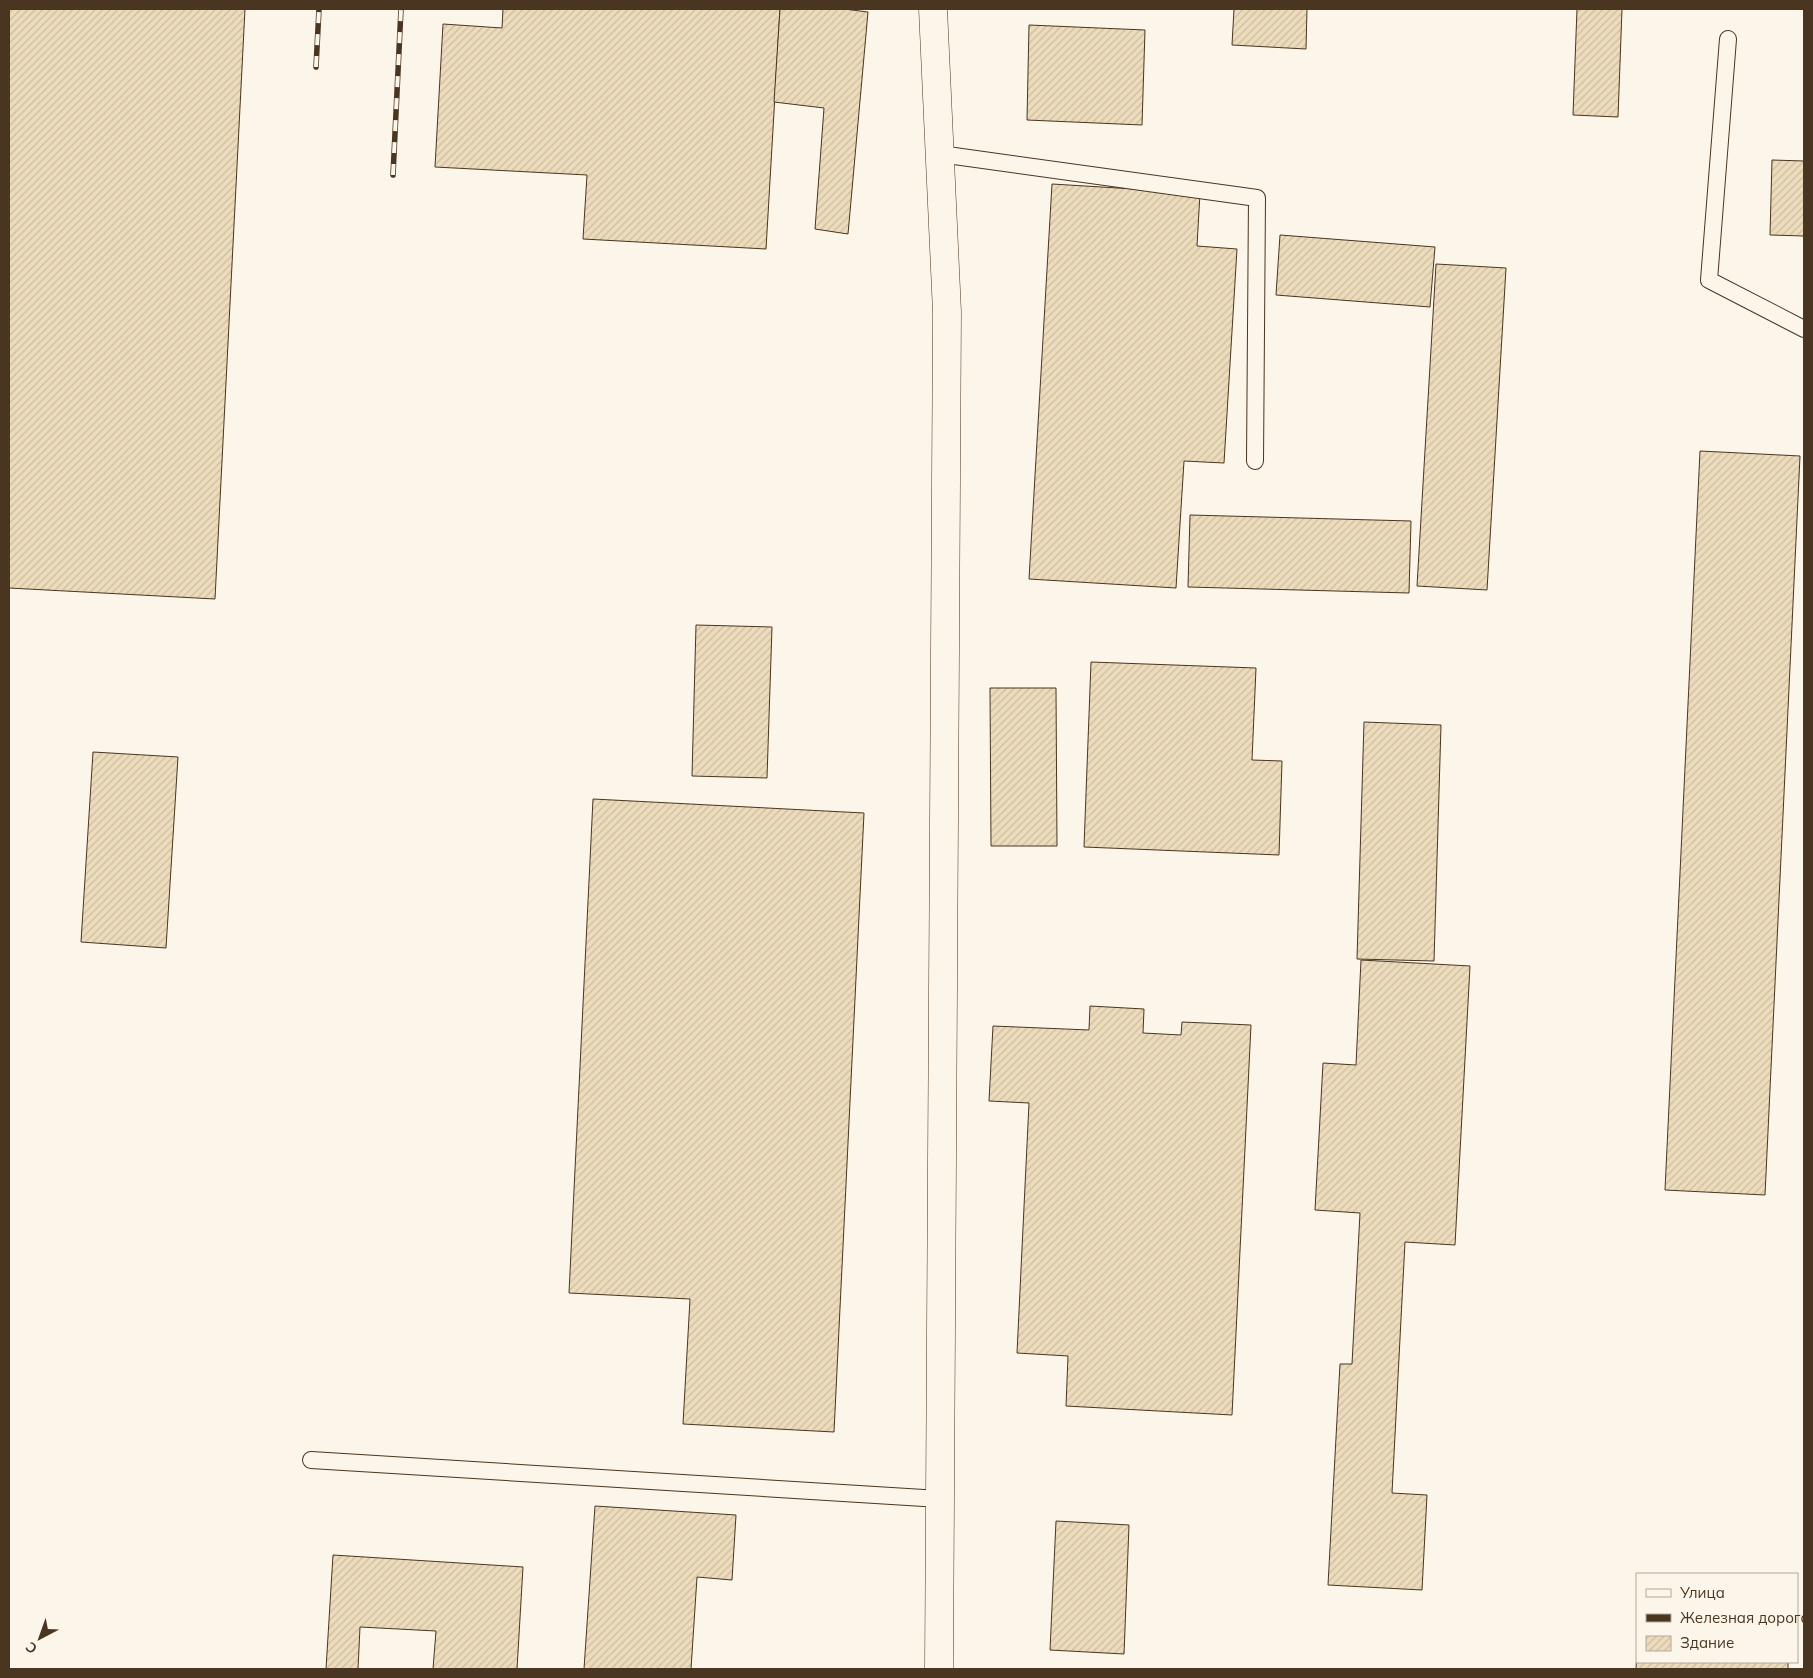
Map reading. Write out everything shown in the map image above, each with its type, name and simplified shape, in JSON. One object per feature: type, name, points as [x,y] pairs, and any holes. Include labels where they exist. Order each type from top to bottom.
[{"type":"street","points":[[933,9],[947,312],[939,1669]]},
{"type":"lane","points":[[1728,38],[1709,280],[1804,329]]},
{"type":"lane","points":[[940,154],[1257,198],[1255,461]]},
{"type":"lane","points":[[311,1460],[940,1498]]},
{"type":"building","points":[[9,9],[245,9],[215,599],[9,588]]},
{"type":"building","points":[[503,9],[780,9],[766,249],[583,239],[587,175],[435,167],[443,24],[502,28]]},
{"type":"building","points":[[780,9],[844,9],[868,12],[848,234],[815,229],[824,108],[774,102]]},
{"type":"building","points":[[1234,9],[1307,9],[1306,49],[1232,45]]},
{"type":"building","points":[[1577,9],[1622,9],[1618,117],[1573,115]]},
{"type":"building","points":[[1029,25],[1145,30],[1142,125],[1027,120]]},
{"type":"building","points":[[1772,160],[1804,161],[1804,236],[1770,235]]},
{"type":"building","points":[[1052,184],[1200,193],[1197,246],[1237,249],[1224,463],[1184,461],[1176,588],[1029,579]]},
{"type":"building","points":[[1280,235],[1435,247],[1430,307],[1276,295]]},
{"type":"building","points":[[1436,264],[1506,268],[1487,590],[1417,586]]},
{"type":"building","points":[[1700,451],[1800,456],[1765,1195],[1665,1190]]},
{"type":"building","points":[[1190,515],[1411,521],[1409,593],[1188,587]]},
{"type":"building","points":[[696,625],[772,627],[767,778],[692,776]]},
{"type":"building","points":[[1091,662],[1256,668],[1252,760],[1282,761],[1279,855],[1084,847]]},
{"type":"building","points":[[990,688],[1056,688],[1057,846],[991,846]]},
{"type":"building","points":[[1364,722],[1441,725],[1434,961],[1357,959]]},
{"type":"building","points":[[93,752],[178,757],[166,948],[81,942]]},
{"type":"building","points":[[593,799],[864,813],[834,1432],[683,1424],[690,1299],[569,1293]]},
{"type":"building","points":[[1361,960],[1470,966],[1455,1245],[1405,1242],[1392,1493],[1427,1495],[1422,1590],[1328,1585],[1340,1364],[1352,1364],[1360,1213],[1315,1210],[1323,1063],[1356,1065]]},
{"type":"building","points":[[1090,1006],[1144,1009],[1143,1033],[1181,1035],[1182,1022],[1251,1025],[1232,1415],[1066,1406],[1068,1356],[1017,1353],[1029,1103],[989,1101],[993,1026],[1089,1030]]},
{"type":"building","points":[[595,1506],[736,1515],[732,1580],[697,1577],[691,1669],[584,1669]]},
{"type":"building","points":[[1056,1521],[1129,1525],[1124,1654],[1050,1650]]},
{"type":"building","points":[[333,1555],[523,1567],[517,1669],[433,1669],[436,1631],[360,1627],[358,1669],[326,1669]]},
{"type":"building","points":[[1636,1663],[1788,1663],[1788,1669],[1636,1669]]},
{"type":"railway","points":[[316,67],[319,9]]},
{"type":"railway","points":[[393,175],[401,9]]}]
